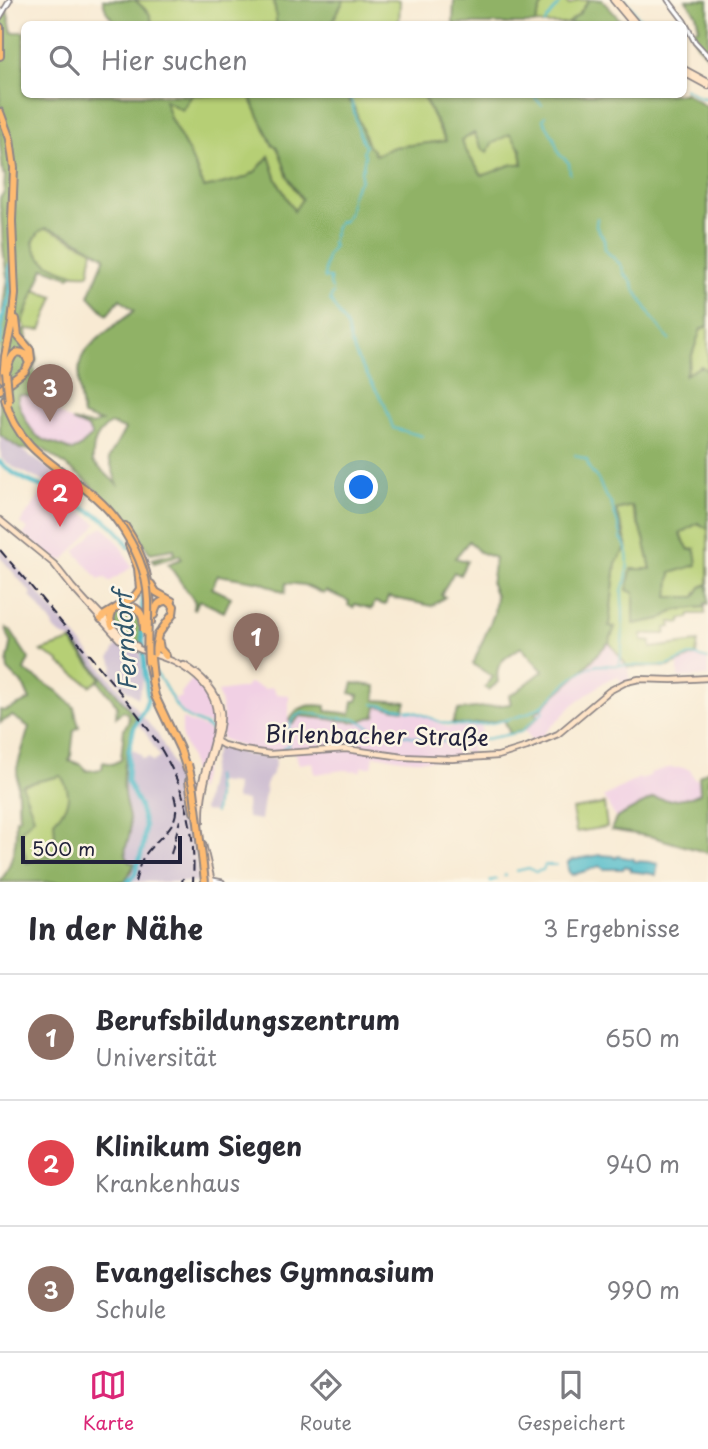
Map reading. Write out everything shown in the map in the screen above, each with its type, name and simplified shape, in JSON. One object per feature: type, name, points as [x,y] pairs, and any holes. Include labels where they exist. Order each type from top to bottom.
[{"type":"highway","points":[[0,27],[0,56]]},
{"type":"highway","points":[[0,106],[10,131],[17,162],[15,228],[19,284],[16,319],[6,372],[5,402],[27,441],[51,465]]},
{"type":"highway","points":[[0,113],[10,139],[14,162],[12,221],[15,294],[3,372],[8,422],[33,455],[92,495],[119,523],[137,553],[146,580],[148,661]]},
{"type":"highway","points":[[0,359],[15,294]]},
{"type":"highway","points":[[0,389],[29,365],[31,352],[18,336],[16,319]]},
{"type":"highway","points":[[6,372],[12,356],[18,352],[27,357],[28,364],[24,371]]},
{"type":"highway","points":[[27,441],[88,487],[116,515],[135,544],[145,566],[151,600],[151,663],[164,710],[183,748],[191,772],[208,882]]},
{"type":"highway","points":[[103,618],[132,603],[139,592],[140,580],[134,556],[119,523]]},
{"type":"highway","points":[[149,580],[154,589],[173,602],[176,611],[152,652]]},
{"type":"highway","points":[[151,627],[159,603],[168,601],[172,604],[173,614],[160,630],[152,652]]},
{"type":"highway","points":[[103,618],[132,603]]},
{"type":"highway","points":[[132,603],[143,618],[146,655],[155,696],[186,765],[208,882]]},
{"type":"highway","points":[[112,613],[112,626]]},
{"type":"highway","points":[[159,643],[166,656]]},
{"type":"main road","points":[[615,0],[632,21]]},
{"type":"main road","points":[[687,73],[708,84]]},
{"type":"main road","points":[[0,520],[49,559],[119,639],[126,644],[166,656],[192,670],[211,689],[218,701],[221,714],[204,785],[200,816],[208,882]]},
{"type":"main road","points":[[103,618],[123,638],[140,648]]},
{"type":"main road","points":[[152,652],[188,671],[208,691],[217,713],[215,740],[201,783],[197,811],[198,835],[208,882]]},
{"type":"main road","name":"Birlenbacher Straße","points":[[215,740],[251,752],[274,755],[346,749],[403,757],[452,759],[498,756],[558,734],[604,694],[626,682],[639,679],[708,678]]},
{"type":"main road","name":"Birlenbacher Straße","points":[[215,740],[234,747]]},
{"type":"main road","points":[[213,751],[223,745]]},
{"type":"street","points":[[0,17],[10,0]]},
{"type":"street","points":[[668,0],[684,21]]},
{"type":"street","points":[[687,27],[695,43],[708,56]]},
{"type":"street","points":[[208,882],[222,882]]},
{"type":"shaded area","points":[[26,393],[88,428],[92,436],[72,451],[39,438],[28,426],[17,401],[17,395]]},
{"type":"shaded area","points":[[0,435],[64,479],[62,483],[57,488],[13,467],[1,458]]},
{"type":"shaded area","points":[[43,492],[69,508],[84,513],[97,524],[64,560],[61,559],[57,563],[23,535],[28,529],[20,523]]},
{"type":"shaded area","points":[[104,527],[118,542],[132,567],[109,582],[106,578],[99,579],[75,552],[94,532]]},
{"type":"shaded area","points":[[0,547],[158,735],[182,787],[185,788],[193,825],[198,882],[125,882],[134,864],[129,863],[125,855],[125,845],[130,833],[123,779],[132,749],[143,759],[149,757],[153,762],[160,757],[138,724],[140,721],[115,690],[72,640],[53,628],[30,596],[32,594],[0,557]]},
{"type":"shaded area","points":[[119,642],[140,652],[143,680],[138,698],[121,686],[111,673],[114,667],[110,657]]},
{"type":"shaded area","points":[[609,642],[628,667],[630,681],[622,684],[618,676],[607,680],[574,704],[542,739],[533,742],[525,730],[538,718],[535,713],[580,673]]},
{"type":"shaded area","points":[[696,655],[708,660],[708,676],[678,678],[678,663]]},
{"type":"shaded area","points":[[193,678],[202,685],[212,700],[216,716],[214,726],[191,718],[174,699],[182,697],[181,693]]},
{"type":"shaded area","points":[[249,683],[265,689],[272,687],[277,694],[289,695],[289,720],[292,724],[300,716],[356,722],[376,706],[403,710],[447,727],[481,726],[482,739],[470,742],[472,756],[465,756],[465,751],[460,751],[460,761],[409,760],[374,755],[372,767],[361,767],[361,771],[343,770],[315,774],[313,762],[299,764],[294,751],[256,751],[222,738],[223,713],[218,692],[245,688]]},
{"type":"shaded area","points":[[182,719],[206,728],[211,734],[198,792],[189,754],[182,738]]},
{"type":"shaded area","points":[[217,748],[248,755],[276,758],[266,785],[261,820],[247,818],[246,800],[235,799],[236,784],[217,782],[214,812],[203,810],[214,756]]},
{"type":"shaded area","points":[[668,768],[690,770],[694,778],[699,780],[700,793],[669,800],[653,798],[616,818],[603,797],[639,778],[641,780],[651,775],[650,773]]},
{"type":"green space","points":[[103,0],[135,0],[149,13],[152,21],[114,21],[106,11]]},
{"type":"green space","points":[[135,0],[273,0],[276,21],[152,21],[149,13]]},
{"type":"green space","points":[[273,0],[344,0],[333,21],[276,21]]},
{"type":"green space","points":[[344,0],[400,0],[399,21],[333,21]]},
{"type":"green space","points":[[454,0],[547,0],[536,21],[453,21]]},
{"type":"green space","points":[[547,0],[564,0],[569,5],[578,0],[589,0],[579,15],[571,21],[536,21]]},
{"type":"green space","points":[[589,0],[602,0],[621,21],[571,21]]},
{"type":"green space","points":[[686,0],[708,0],[708,56],[697,44],[691,31],[699,28],[696,14]]},
{"type":"green space","points":[[7,10],[12,32],[21,32],[21,98],[190,98],[182,110],[165,101],[170,118],[204,188],[245,178],[256,171],[269,156],[277,180],[294,211],[302,199],[290,182],[279,151],[273,146],[250,98],[347,98],[354,107],[368,146],[375,155],[394,147],[446,141],[424,98],[687,98],[687,94],[708,108],[708,326],[701,329],[685,375],[701,366],[708,371],[708,529],[698,523],[680,534],[689,550],[695,549],[697,565],[671,573],[668,597],[695,597],[701,587],[708,584],[708,604],[705,603],[705,607],[676,610],[661,619],[634,624],[634,593],[627,590],[631,569],[651,569],[644,538],[632,506],[616,510],[627,547],[616,563],[609,626],[615,627],[609,642],[580,673],[535,713],[538,717],[531,724],[510,734],[504,720],[464,725],[452,723],[458,710],[511,704],[509,696],[543,671],[521,647],[506,657],[500,665],[498,682],[489,690],[485,687],[493,677],[473,664],[494,614],[496,596],[491,584],[495,558],[479,552],[469,541],[455,558],[467,561],[460,575],[454,572],[441,595],[445,597],[432,606],[388,597],[385,605],[375,602],[372,609],[355,604],[353,608],[348,605],[349,601],[304,585],[286,583],[285,593],[261,582],[218,575],[212,588],[231,597],[224,612],[199,600],[193,609],[195,602],[168,564],[181,559],[180,555],[154,563],[152,559],[175,553],[174,549],[150,553],[130,525],[87,481],[43,449],[20,449],[0,435],[0,328],[7,278],[0,208],[5,174],[0,143],[0,21]],"holes":[[[474,133],[482,149],[487,152],[492,144],[510,134],[521,150],[523,164],[482,175],[461,141]],[[46,228],[62,233],[105,257],[89,296],[107,315],[120,299],[134,311],[96,341],[81,360],[79,381],[83,416],[101,422],[91,425],[72,421],[88,428],[92,436],[72,451],[39,437],[29,426],[18,401],[18,395],[49,400],[45,394],[31,386],[33,383],[30,377],[36,378],[35,349],[27,340],[26,331],[20,328],[44,268],[69,277],[74,274],[54,267],[38,255],[33,242],[39,232]],[[110,424],[125,429],[109,458],[117,484],[93,462],[96,441]]]},
{"type":"green space","points":[[190,98],[250,98],[273,146],[279,151],[290,182],[302,200],[294,211],[277,180],[269,156],[256,171],[245,178],[205,189],[164,100],[182,110]]},
{"type":"green space","points":[[347,98],[424,98],[446,141],[394,147],[375,156],[368,147],[354,107]]},
{"type":"green space","points":[[474,133],[482,149],[510,133],[521,150],[523,165],[500,190],[480,173],[460,141]]},
{"type":"green space","points":[[46,228],[93,250],[89,274],[54,268],[40,257],[33,242],[39,232]]},
{"type":"green space","points":[[35,290],[54,297],[41,330],[26,329],[23,322]]},
{"type":"green space","points":[[708,326],[708,371],[700,367],[685,377],[701,328]]},
{"type":"green space","points":[[631,506],[644,538],[651,569],[631,569],[634,593],[661,619],[676,610],[705,607],[705,614],[690,614],[689,618],[681,619],[681,623],[671,622],[671,627],[666,628],[665,634],[642,634],[642,641],[651,642],[651,648],[698,642],[696,655],[668,667],[628,667],[609,642],[615,627],[609,626],[616,563],[627,547],[615,510]]},
{"type":"green space","points":[[698,523],[708,529],[708,584],[701,587],[695,597],[667,597],[671,573],[694,549],[689,550],[680,534]]},
{"type":"green space","points":[[129,607],[137,611],[142,623],[142,644],[123,634],[112,616]]},
{"type":"green space","points":[[6,628],[29,659],[24,670],[57,691],[74,707],[79,727],[74,730],[69,761],[82,765],[87,771],[102,769],[103,762],[112,764],[121,760],[124,729],[129,720],[127,713],[123,711],[116,717],[117,705],[98,681],[101,678],[72,640],[136,717],[123,785],[130,826],[126,853],[129,862],[135,863],[125,882],[0,882],[8,869],[14,848],[16,819],[19,818],[17,768],[29,727],[12,716],[0,723],[0,710],[5,711],[30,700],[24,686],[8,670],[11,645]],"holes":[[[61,776],[67,789],[68,800],[54,821],[56,852],[27,863],[20,832],[34,817],[22,785]]]},
{"type":"green space","points":[[71,641],[101,678],[91,686],[59,661],[41,651]]},
{"type":"green space","points":[[353,683],[376,686],[375,700],[406,702],[403,710],[377,706],[375,716],[356,722],[300,716],[293,724],[289,721],[300,709],[309,706],[326,706],[326,711],[351,714],[353,701],[357,701],[359,695],[350,693]]},
{"type":"green space","points":[[69,760],[82,765],[89,773],[96,845],[18,882],[21,854],[17,778]]},
{"type":"green space","points":[[708,770],[708,853],[653,837],[611,830],[616,818],[653,798],[669,800],[700,793],[699,776]]},
{"type":"green space","points":[[604,804],[607,827],[576,832],[572,809]]},
{"type":"water","points":[[600,855],[658,864],[656,875],[631,871],[631,868],[625,866],[623,869],[604,869],[599,866],[572,875],[568,871],[568,862],[572,860]]},
{"type":"waterway","points":[[546,21],[563,0]]},
{"type":"waterway","points":[[626,0],[642,21]]},
{"type":"waterway","points":[[687,90],[708,99]]},
{"type":"waterway","points":[[332,289],[330,278],[325,278],[328,254],[334,246],[332,244],[336,226],[343,222],[350,211],[351,198],[361,180],[365,155],[365,146],[350,98]]},
{"type":"waterway","points":[[536,98],[542,105]]},
{"type":"waterway","points":[[545,116],[543,120],[554,138],[559,154],[569,163],[570,174]]},
{"type":"waterway","points":[[597,218],[596,226],[604,239],[605,250],[621,265],[653,319],[669,340]]},
{"type":"waterway","name":"Ferndorf","points":[[0,343],[2,318],[10,297],[10,265]]},
{"type":"waterway","points":[[333,293],[330,300],[347,327],[358,360],[385,405],[393,428],[422,436]]},
{"type":"waterway","points":[[575,455],[587,460],[589,468],[611,503],[627,553],[627,575],[622,593],[623,633],[619,665]]},
{"type":"waterway","name":"Ferndorf","points":[[0,462],[22,478],[53,491],[102,518],[116,529],[129,547]]},
{"type":"waterway","name":"Ferndorf","points":[[141,577],[142,614]]},
{"type":"waterway","name":"Ferndorf","points":[[128,882],[135,874],[143,847],[145,826],[139,805],[127,781],[134,727],[148,698],[142,630]]},
{"type":"waterway","points":[[470,742],[521,732],[543,712],[543,705],[562,688],[596,665],[667,666],[692,655],[708,659]]},
{"type":"waterway","points":[[154,671],[182,713],[212,731]]},
{"type":"waterway","points":[[373,704],[403,709]]},
{"type":"waterway","points":[[528,713],[542,706]]},
{"type":"waterway","points":[[406,710],[443,723],[468,726],[498,722],[526,714]]},
{"type":"waterway","points":[[284,748],[288,746],[289,727],[296,716],[303,713],[356,719],[370,727]]},
{"type":"waterway","points":[[401,734],[440,742],[464,741]]},
{"type":"waterway","points":[[215,776],[215,813]]},
{"type":"waterway","points":[[516,871],[529,868],[535,872],[543,870],[545,865],[556,865]]},
{"type":"waterway","points":[[490,881],[497,879]]},
{"type":"railway","points":[[0,550],[132,707],[166,758],[179,785],[188,814],[193,846],[193,882]]},
{"type":"railway","points":[[135,882],[143,858],[174,821],[176,804],[173,792]]},
{"type":"railway","points":[[171,854],[180,820]]},
{"type":"railway","points":[[182,882],[183,878]]},
{"type":"place","name":"Evangelisches Gymnasium","points":[[50,422]]},
{"type":"place","name":"Klinikum Siegen","points":[[60,527]]},
{"type":"place","name":"Berufsbildungszentrum","points":[[256,671]]}]
